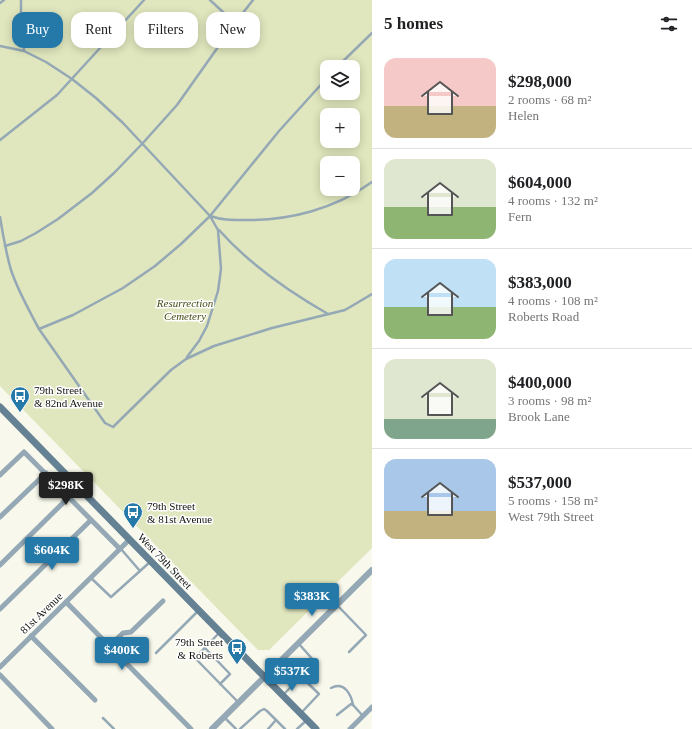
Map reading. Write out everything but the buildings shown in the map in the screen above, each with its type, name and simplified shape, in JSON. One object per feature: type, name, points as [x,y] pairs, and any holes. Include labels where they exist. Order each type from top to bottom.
[{"type":"main road","name":"West 79th Street","points":[[0,407],[316,729]]},
{"type":"street","points":[[0,475],[24,452],[120,549]]},
{"type":"street","points":[[0,517],[46,473]]},
{"type":"street","points":[[0,565],[69,497]]},
{"type":"street","points":[[0,609],[92,520]]},
{"type":"street","name":"81st Avenue","points":[[0,667],[130,540]]},
{"type":"street","points":[[212,729],[372,570]]},
{"type":"street","points":[[109,646],[123,633],[131,632],[163,601]]},
{"type":"street","points":[[66,602],[191,729]]},
{"type":"street","points":[[31,636],[94,700]]},
{"type":"street","points":[[1,678],[52,729]]},
{"type":"street","points":[[350,729],[372,707]]},
{"type":"lane","points":[[0,3],[4,0]]},
{"type":"lane","points":[[21,0],[24,50]]},
{"type":"lane","points":[[0,140],[57,94],[144,0]]},
{"type":"lane","points":[[210,0],[223,12]]},
{"type":"lane","points":[[244,12],[253,0]]},
{"type":"lane","points":[[344,60],[372,33]]},
{"type":"lane","points":[[0,46],[24,50],[72,79],[96,98],[123,123],[210,216],[218,230],[230,242],[267,274],[308,303],[328,314]]},
{"type":"lane","points":[[5,246],[36,234],[92,193],[114,173],[177,105],[218,48]]},
{"type":"lane","points":[[39,330],[73,315],[123,288],[155,266],[181,244],[210,216],[279,131],[320,86]]},
{"type":"lane","points":[[210,216],[218,219],[229,220],[256,220],[287,217],[338,202],[371,183]]},
{"type":"lane","points":[[0,217],[11,269],[18,289],[39,330],[105,423],[113,427],[171,370],[186,359],[214,346],[272,328],[345,310],[372,294]]},
{"type":"lane","points":[[186,359],[199,341],[207,326],[218,291],[221,269],[218,230]]},
{"type":"lane","points":[[120,549],[140,571]]},
{"type":"lane","points":[[91,578],[111,597],[150,561]]},
{"type":"lane","points":[[337,605],[366,635],[349,652]]},
{"type":"lane","points":[[156,653],[199,611]]},
{"type":"lane","points":[[220,632],[195,658],[238,703]]},
{"type":"lane","points":[[283,696],[315,662],[298,643]]},
{"type":"lane","points":[[204,648],[230,674],[220,684]]},
{"type":"lane","points":[[282,659],[319,694],[300,713]]},
{"type":"lane","points":[[331,688],[336,685],[345,688],[352,699],[353,705],[363,716]]},
{"type":"lane","points":[[337,715],[349,705],[353,705]]},
{"type":"lane","points":[[240,729],[260,711],[264,710],[267,710],[285,729]]},
{"type":"lane","points":[[224,717],[236,729]]},
{"type":"lane","points":[[103,718],[114,729]]},
{"type":"lane","points":[[268,729],[276,720]]},
{"type":"lane","points":[[297,729],[307,720]]},
{"type":"green space","name":"Resurrection Cemetery","points":[[0,0],[372,0],[372,548],[269,650],[258,650],[0,386]]},
{"type":"place","name":"79th Street & 82nd Avenue","points":[[20,413]]},
{"type":"place","name":"79th Street & 81st Avenue","points":[[133,529]]},
{"type":"place","name":"79th Street & Roberts","points":[[237,665]]}]
